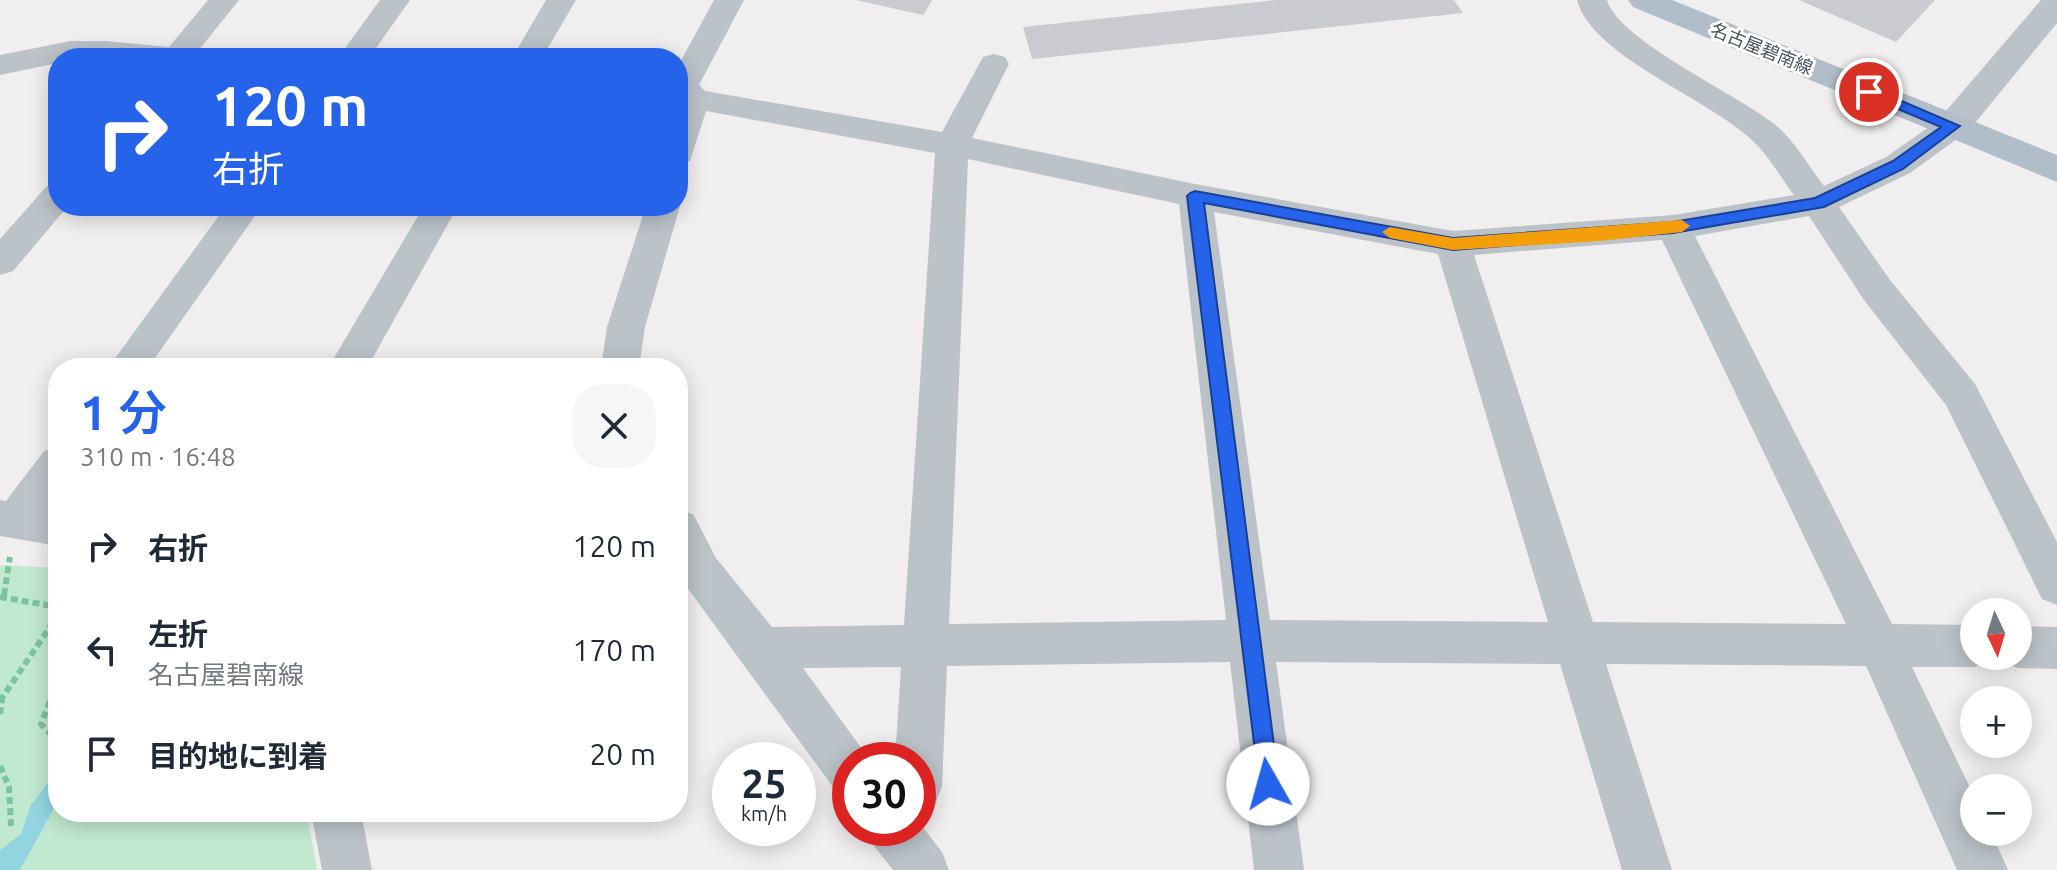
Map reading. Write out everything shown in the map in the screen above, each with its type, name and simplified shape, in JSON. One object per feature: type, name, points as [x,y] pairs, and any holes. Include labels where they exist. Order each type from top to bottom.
[{"type":"main road","name":"名古屋碧南線","points":[[1644,0],[2057,169]]},
{"type":"street","points":[[184,48],[224,0]]},
{"type":"street","points":[[360,48],[395,0]]},
{"type":"street","points":[[533,48],[561,0]]},
{"type":"street","points":[[688,76],[729,0]]},
{"type":"street","points":[[1592,0],[1596,15],[1649,59],[1706,93],[1768,136],[1877,290],[1961,395],[2057,585]]},
{"type":"street","points":[[688,97],[952,145],[1195,196],[1453,244],[1673,227],[1818,203],[1898,165],[1953,126],[2057,2]]},
{"type":"street","points":[[0,65],[48,56]]},
{"type":"street","points":[[920,742],[952,145],[994,64]]},
{"type":"street","points":[[1195,196],[1279,870]]},
{"type":"street","points":[[0,262],[48,207]]},
{"type":"street","points":[[134,358],[238,216]]},
{"type":"street","points":[[353,358],[435,216]]},
{"type":"street","points":[[621,358],[626,327],[660,216]]},
{"type":"street","points":[[1673,227],[1879,645],[1983,870]]},
{"type":"street","points":[[1453,244],[1647,870]]},
{"type":"street","points":[[8,519],[48,474]]},
{"type":"street","points":[[8,519],[48,526]]},
{"type":"street","points":[[688,547],[701,572],[832,745]]},
{"type":"street","points":[[761,648],[1249,641],[1960,646]]},
{"type":"street","points":[[2032,647],[2057,648]]},
{"type":"street","points":[[338,822],[347,870]]},
{"type":"path","points":[[0,597],[48,605]]},
{"type":"path","points":[[0,714],[1,700],[48,630]]},
{"type":"path","points":[[48,706],[41,724],[48,731]]},
{"type":"path","points":[[0,766],[9,787],[11,826]]},
{"type":"green space","points":[[0,565],[48,567],[48,822],[309,822],[317,870],[0,870]]},
{"type":"water","points":[[48,783],[48,819],[20,870],[0,870],[0,850],[21,834],[31,805]]},
{"type":"building","points":[[856,0],[932,0],[923,15]]},
{"type":"building","points":[[1276,0],[1454,0],[1463,13],[1032,59],[1023,27]]},
{"type":"building","points":[[1799,0],[1935,0],[1896,42]]},
{"type":"slow traffic","points":[[1390,232],[1453,244],[1600,235],[1682,226]]},
{"type":"route","points":[[1268,784],[1195,196],[1453,244],[1673,227],[1818,203],[1898,165],[1953,126],[1869,92]]}]
